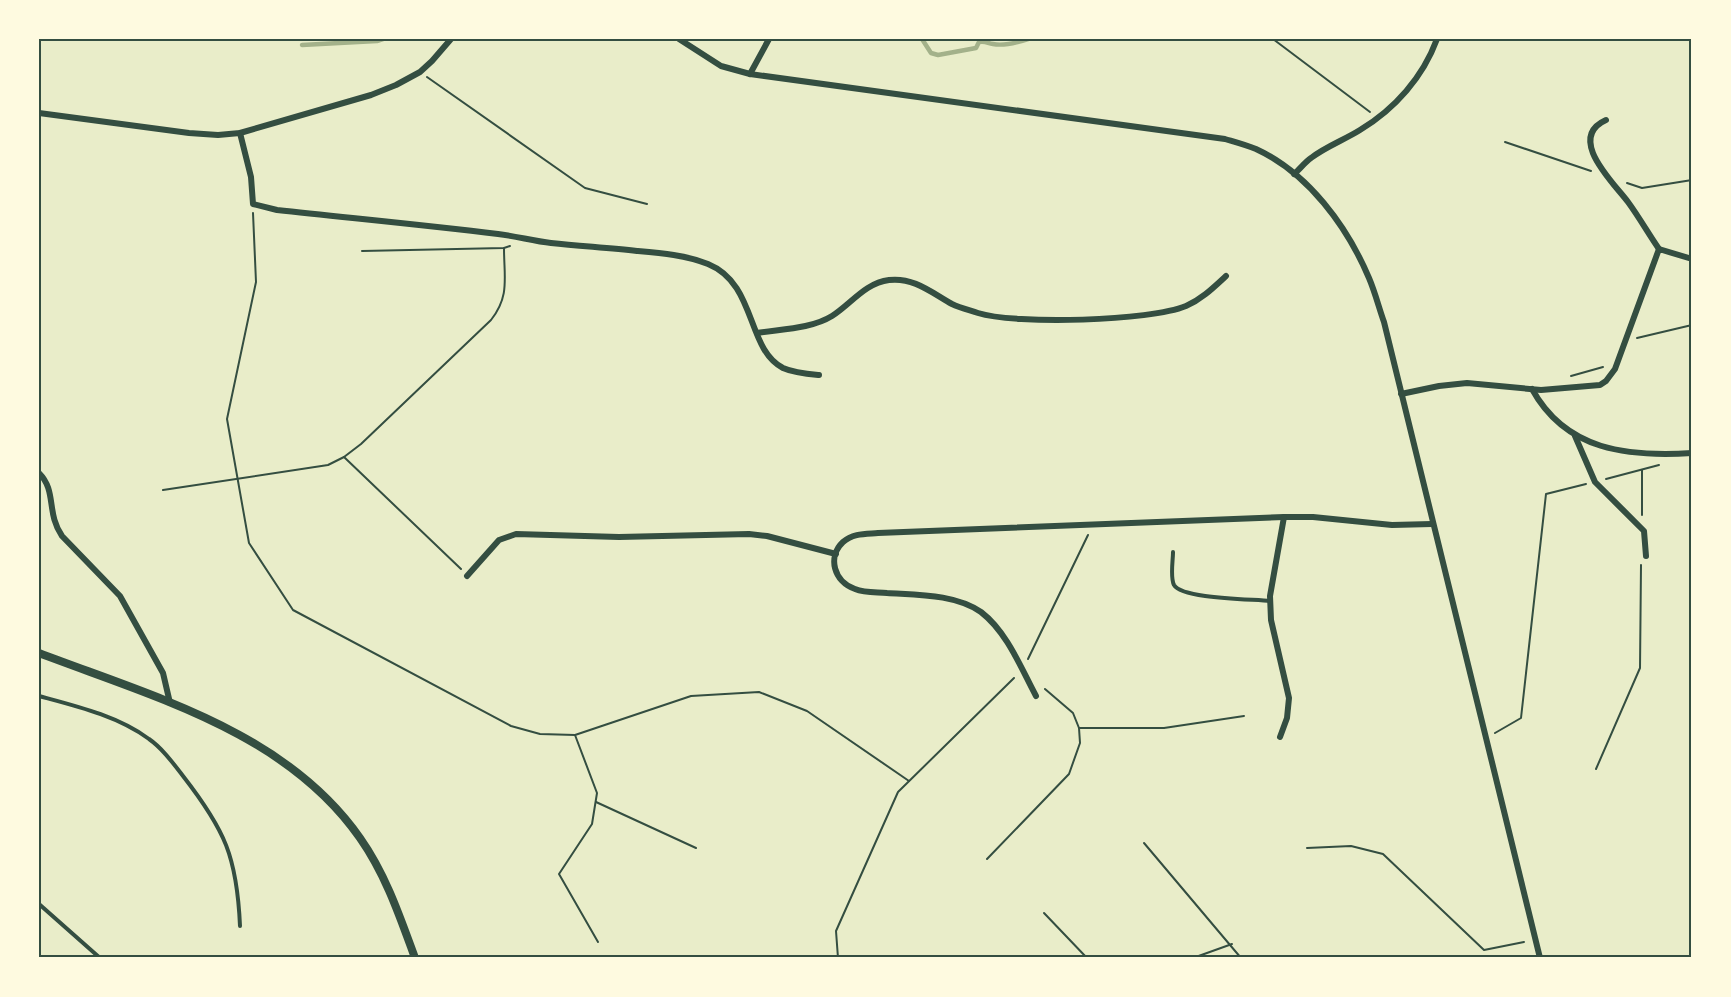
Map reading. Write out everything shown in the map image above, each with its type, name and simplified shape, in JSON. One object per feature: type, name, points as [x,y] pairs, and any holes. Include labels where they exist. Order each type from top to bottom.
[{"type":"street","points":[[39,113],[189,133],[218,135],[240,133],[371,95],[396,85],[420,72],[451,39]]},
{"type":"street","points":[[679,39],[720,66],[750,74],[1225,139],[1255,149],[1276,161],[1322,200],[1346,234],[1369,278],[1384,322],[1540,958]]},
{"type":"street","points":[[750,74],[769,39]]},
{"type":"street","points":[[1294,174],[1311,158],[1363,129],[1377,117],[1415,81],[1425,67],[1437,39]]},
{"type":"street","points":[[1606,120],[1594,127],[1591,135],[1593,156],[1600,168],[1634,210],[1659,249],[1692,259]]},
{"type":"street","points":[[240,133],[251,177],[253,204],[277,210],[670,254],[711,265],[723,273],[739,291],[767,354],[783,368],[819,375]]},
{"type":"street","points":[[1401,394],[1438,386],[1467,383],[1532,389],[1566,389],[1600,385],[1615,369],[1659,249]]},
{"type":"street","points":[[757,333],[822,321],[868,287],[891,280],[905,280],[920,285],[955,306],[987,316],[1079,319],[1138,316],[1175,310],[1201,298],[1226,276]]},
{"type":"street","points":[[1532,389],[1549,413],[1575,436],[1619,452],[1656,455],[1692,453]]},
{"type":"street","points":[[1575,436],[1595,482],[1641,527],[1646,538],[1646,556]]},
{"type":"street","points":[[39,473],[49,486],[52,516],[56,527],[120,596],[163,673],[170,703]]},
{"type":"street","points":[[1280,737],[1287,718],[1289,698],[1278,655],[1270,601],[1284,517]]},
{"type":"street","points":[[1036,696],[1000,631],[980,611],[960,602],[943,598],[858,591],[847,586],[839,580],[834,568],[839,546],[846,539],[855,535],[878,532],[1093,524],[1313,517],[1392,525],[1432,524]]},
{"type":"street","points":[[467,576],[499,540],[516,534],[619,537],[749,534],[767,536],[836,554]]},
{"type":"street","points":[[39,653],[212,721],[255,743],[288,764],[315,787],[360,838],[377,865],[397,907],[415,958]]},
{"type":"lane","points":[[1173,552],[1173,580],[1180,591],[1208,596],[1270,601]]},
{"type":"lane","points":[[39,696],[69,704],[127,726],[151,740],[170,760],[208,811],[223,836],[231,855],[236,878],[240,926]]},
{"type":"lane","points":[[39,904],[100,958]]},
{"type":"path","points":[[1273,39],[1377,117]]},
{"type":"path","points":[[420,72],[585,188],[647,204]]},
{"type":"path","points":[[253,204],[256,282],[227,419],[249,543],[293,610],[511,726],[540,734],[575,735],[691,696],[759,692],[807,711],[909,781]]},
{"type":"path","points":[[362,251],[504,248],[530,240]]},
{"type":"path","points":[[163,490],[328,465],[344,457],[482,328],[501,307],[505,293],[504,248]]},
{"type":"path","points":[[344,457],[467,576]]},
{"type":"path","points":[[1487,738],[1521,718],[1546,494],[1662,464]]},
{"type":"path","points":[[1641,527],[1642,470]]},
{"type":"path","points":[[838,958],[836,931],[898,792],[1022,671],[1093,524]]},
{"type":"path","points":[[1596,769],[1640,668],[1641,562]]},
{"type":"path","points":[[987,859],[1069,774],[1080,743],[1079,728],[1073,713],[1039,685]]},
{"type":"path","points":[[1079,728],[1164,728],[1244,716]]},
{"type":"path","points":[[575,735],[597,793],[596,802],[592,824],[559,874],[598,942]]},
{"type":"path","points":[[596,802],[696,848]]},
{"type":"path","points":[[1144,843],[1241,958]]},
{"type":"path","points":[[1307,848],[1351,846],[1383,854],[1484,950],[1536,940]]},
{"type":"path","points":[[1044,913],[1087,958]]},
{"type":"path","points":[[1193,958],[1232,945]]},
{"type":"waterway","points":[[302,45],[383,39]]},
{"type":"waterway","points":[[922,39],[931,53],[938,55],[976,48],[979,42],[1001,44],[1028,39]]}]
